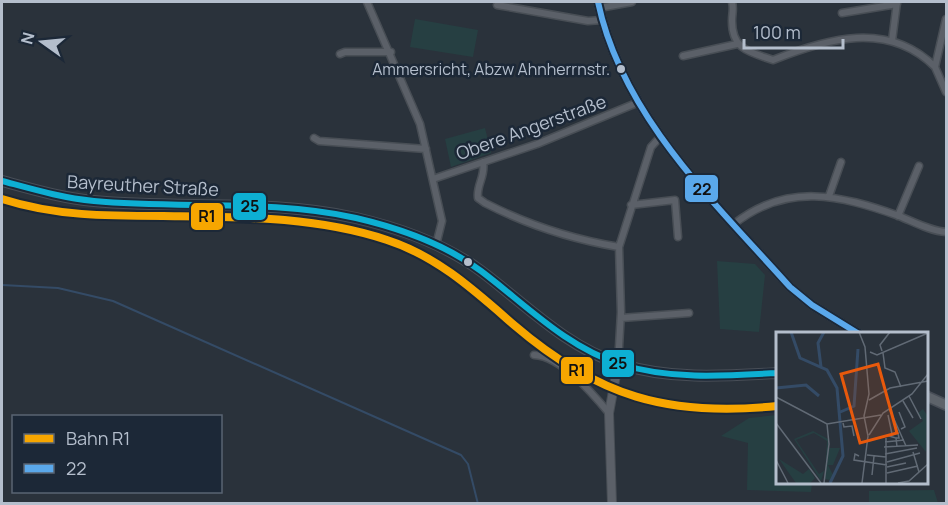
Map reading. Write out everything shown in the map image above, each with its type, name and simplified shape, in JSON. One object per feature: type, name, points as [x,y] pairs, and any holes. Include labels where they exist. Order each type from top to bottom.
[{"type":"main road","name":"Bayreuther Straße","points":[[2,181],[59,196],[92,201],[292,208],[356,218],[436,245]]},
{"type":"main road","points":[[436,245],[480,270],[560,334],[594,354],[618,364],[645,371],[683,376],[776,373]]},
{"type":"main road","points":[[927,396],[946,405]]},
{"type":"street","points":[[368,2],[420,124],[442,221],[436,245]]},
{"type":"street","points":[[632,2],[599,5],[602,20],[622,72],[661,136],[790,287],[812,305],[856,332]]},
{"type":"street","points":[[732,2],[735,11],[732,20],[737,44],[741,49],[773,60],[818,42],[856,37],[892,41],[923,55],[934,67],[946,92]]},
{"type":"street","points":[[842,13],[897,3],[892,41]]},
{"type":"street","points":[[497,5],[588,21],[602,20]]},
{"type":"street","points":[[934,67],[946,19]]},
{"type":"street","points":[[682,56],[737,44]]},
{"type":"street","points":[[340,54],[345,52],[391,52]]},
{"type":"street","name":"Obere Angerstraße","points":[[433,179],[537,144],[639,102]]},
{"type":"street","points":[[612,504],[609,413],[618,364],[621,318],[619,246],[651,147],[661,136]]},
{"type":"street","points":[[314,138],[319,141],[426,149]]},
{"type":"street","points":[[483,162],[485,171],[477,193],[478,198],[485,203],[549,231],[580,240],[619,246]]},
{"type":"street","points":[[829,196],[841,162]]},
{"type":"street","points":[[898,216],[919,166]]},
{"type":"street","points":[[734,224],[754,208],[809,195],[829,196],[946,232]]},
{"type":"street","points":[[631,204],[675,200],[678,237]]},
{"type":"street","points":[[621,318],[689,314]]},
{"type":"street","points":[[534,355],[542,355],[583,382],[609,413]]},
{"type":"green space","points":[[415,19],[478,30],[473,57],[410,47]]},
{"type":"green space","points":[[485,128],[491,153],[451,167],[445,139]]},
{"type":"green space","points":[[717,261],[755,264],[765,275],[759,332],[720,329]]},
{"type":"green space","points":[[776,415],[776,484],[812,484],[811,492],[747,490],[748,443],[721,436],[749,418]]},
{"type":"green space","points":[[934,490],[938,503],[869,503],[869,491]]},
{"type":"waterway","points":[[2,285],[58,288],[113,301],[461,455],[468,464],[478,504]]},
{"type":"rail line","name":"R1","points":[[2,199],[42,209],[81,214],[276,219],[360,232],[405,247],[439,265],[470,287],[545,350],[575,370],[605,385],[636,397],[668,404],[738,409],[776,406]]},
{"type":"transit line","name":"22","points":[[598,2],[610,44],[628,83],[675,156],[790,287],[812,305],[856,332]]},
{"type":"transit line","name":"25","points":[[2,181],[82,200],[291,208],[356,218],[405,232],[453,253],[481,271],[564,336],[620,364],[678,375],[776,373]]},
{"type":"place","name":"Ammersricht, Abzw Ahnherrnstr.","points":[[621,69]]}]
